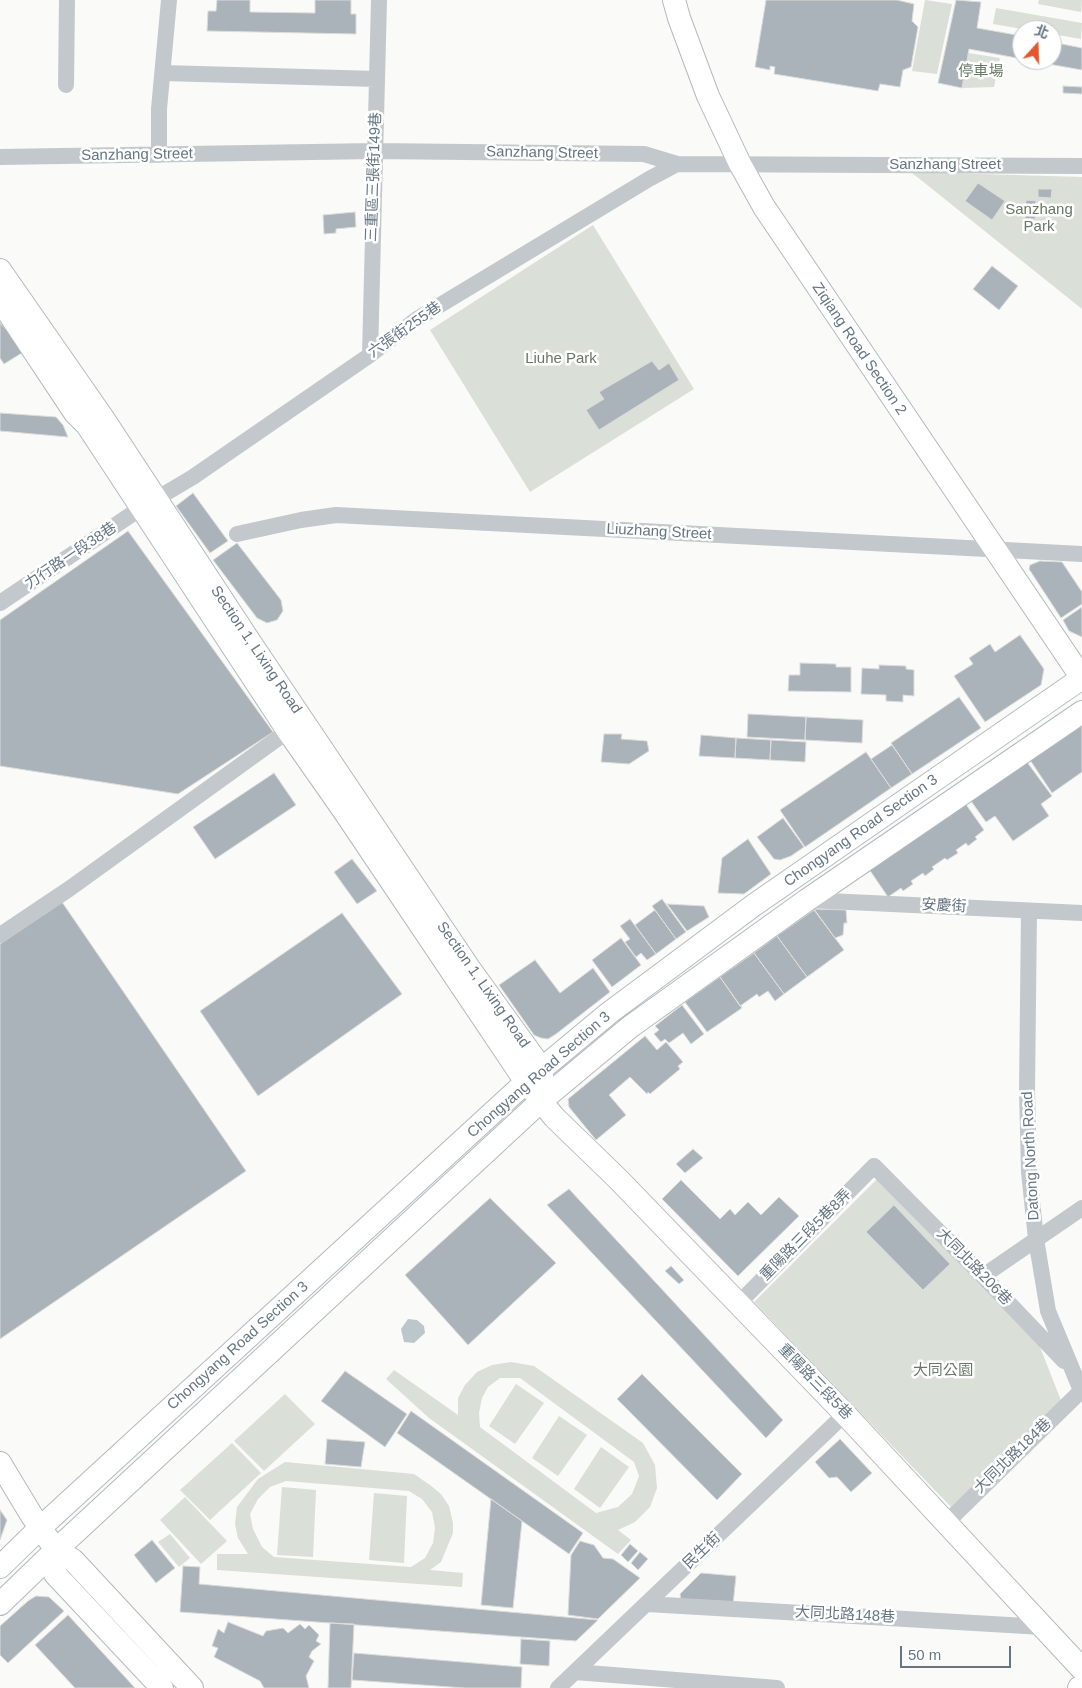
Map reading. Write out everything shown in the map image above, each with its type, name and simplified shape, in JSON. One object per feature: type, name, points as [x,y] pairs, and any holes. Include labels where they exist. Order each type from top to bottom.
[{"type":"street","points":[[66,85],[67,0]]},
{"type":"street","points":[[159,155],[159,109],[169,0]]},
{"type":"street","name":"三重區三張街149巷","points":[[370,355],[379,0]]},
{"type":"street","name":"Ziqiang Road Section 2","points":[[674,0],[708,96],[740,164],[764,207],[1082,678]]},
{"type":"street","points":[[163,74],[376,79]]},
{"type":"street","name":"Sanzhang Street","points":[[0,157],[375,151],[644,154],[677,164],[1082,166]]},
{"type":"street","name":"六張街255巷","points":[[148,504],[193,476],[370,355],[417,319],[641,183],[677,164]]},
{"type":"street","name":"Section 1, Lixing Road","points":[[0,270],[103,418],[148,504],[288,731],[534,1076]]},
{"type":"street","name":"Section 1, Lixing Road","points":[[0,300],[75,413],[87,425],[148,504],[469,968],[534,1076]]},
{"type":"street","name":"力行路一段38巷","points":[[0,603],[148,504]]},
{"type":"street","name":"Liuzhang Street","points":[[237,534],[301,520],[336,515],[1082,554]]},
{"type":"street","name":"Chongyang Road Section 3","points":[[0,1568],[40,1528],[534,1076],[609,1013],[754,904],[1082,678]]},
{"type":"street","name":"Chongyang Road Section 3","points":[[0,1604],[541,1101],[630,1027],[807,900],[1082,712]]},
{"type":"street","points":[[0,935],[69,889],[288,731]]},
{"type":"street","name":"安慶街","points":[[807,900],[1082,913]]},
{"type":"street","name":"Datong North Road","points":[[1029,911],[1027,1091],[1029,1172],[1036,1240],[1048,1311],[1082,1391]]},
{"type":"street","points":[[534,1076],[541,1101]]},
{"type":"street","name":"重陽路三段5巷","points":[[541,1101],[554,1117],[618,1179],[845,1414],[1082,1669]]},
{"type":"street","name":"重陽路三段5巷8弄","points":[[738,1304],[874,1166]]},
{"type":"street","name":"大同北路206巷","points":[[874,1166],[983,1276],[1072,1370]]},
{"type":"street","points":[[983,1276],[1082,1208]]},
{"type":"street","name":"大同北路184巷","points":[[946,1523],[1082,1391]]},
{"type":"street","name":"民生街","points":[[558,1688],[845,1414]]},
{"type":"street","points":[[0,1463],[40,1528],[56,1550],[73,1560],[192,1688]]},
{"type":"street","points":[[56,1550],[55,1574],[162,1688]]},
{"type":"street","name":"大同北路148巷","points":[[647,1604],[1043,1627]]},
{"type":"street","points":[[575,1672],[777,1688]]},
{"type":"green space","points":[[925,0],[952,4],[937,74],[912,71]]},
{"type":"green space","points":[[1039,0],[1082,0],[1081,12],[1038,4]]},
{"type":"green space","points":[[996,8],[1082,23],[1081,39],[1062,36],[1062,20],[1012,20],[1012,27],[993,24]]},
{"type":"green space","name":"停車場","points":[[968,53],[1000,58],[994,87],[962,88]]},
{"type":"green space","name":"Sanzhang Park","points":[[911,172],[1082,177],[1082,309]]},
{"type":"green space","name":"Liuhe Park","points":[[593,225],[694,389],[530,492],[430,330]]},
{"type":"green space","name":"大同公園","points":[[878,1178],[1038,1342],[1062,1403],[951,1507],[754,1302]]},
{"type":"green space","points":[[511,1362],[534,1366],[643,1443],[655,1465],[657,1488],[650,1507],[635,1522],[618,1530],[631,1540],[618,1554],[429,1418],[386,1379],[394,1370],[458,1415],[458,1398],[465,1385],[477,1372],[492,1365]],"holes":[[[500,1378],[520,1378],[634,1462],[639,1476],[632,1494],[618,1507],[596,1513],[480,1427],[479,1413],[482,1398],[488,1387]]]},
{"type":"green space","points":[[516,1384],[544,1403],[515,1444],[489,1426]]},
{"type":"green space","points":[[285,1394],[315,1424],[264,1471],[234,1441]]},
{"type":"green space","points":[[559,1416],[587,1435],[558,1476],[532,1458]]},
{"type":"green space","points":[[232,1443],[261,1473],[210,1520],[180,1490]]},
{"type":"green space","points":[[601,1447],[629,1467],[600,1508],[574,1489]]},
{"type":"green space","points":[[285,1462],[414,1474],[441,1494],[449,1506],[453,1523],[453,1533],[441,1562],[430,1570],[463,1573],[462,1587],[217,1570],[217,1554],[248,1554],[238,1538],[235,1524],[237,1507],[258,1479]],"holes":[[[286,1481],[409,1491],[422,1499],[432,1512],[435,1528],[433,1543],[425,1558],[411,1567],[274,1557],[262,1547],[253,1529],[250,1514],[258,1499],[270,1487]]]},
{"type":"green space","points":[[282,1487],[316,1490],[313,1557],[277,1555]]},
{"type":"green space","points":[[374,1493],[407,1496],[404,1563],[369,1560]]},
{"type":"green space","points":[[185,1497],[227,1541],[201,1564],[160,1520]]},
{"type":"green space","points":[[170,1534],[190,1558],[179,1567],[158,1542]]},
{"type":"shaded area","points":[[408,1319],[417,1320],[424,1326],[425,1333],[414,1343],[404,1342],[401,1329]]},
{"type":"building","points":[[217,0],[250,0],[250,12],[315,13],[315,0],[351,0],[351,14],[356,14],[356,34],[207,31],[208,11],[216,11]]},
{"type":"building","points":[[766,0],[897,0],[914,4],[912,21],[918,27],[911,67],[903,70],[900,87],[880,84],[878,91],[774,74],[775,67],[770,66],[770,70],[755,67]]},
{"type":"building","points":[[956,0],[981,2],[977,28],[1012,34],[1012,57],[969,49],[962,88],[938,83]]},
{"type":"building","points":[[1062,44],[1082,48],[1082,70],[1062,66]]},
{"type":"building","points":[[1063,86],[1082,87],[1082,94],[1063,93]]},
{"type":"building","points":[[978,183],[1005,201],[992,220],[965,201]]},
{"type":"building","points":[[1038,189],[1052,189],[1051,198],[1038,197]]},
{"type":"building","points":[[1026,200],[1036,201],[1035,219],[1025,219]]},
{"type":"building","points":[[355,212],[356,227],[336,229],[336,233],[324,234],[323,215]]},
{"type":"building","points":[[992,266],[1018,286],[999,310],[973,289]]},
{"type":"building","points":[[0,323],[25,351],[4,364],[0,358]]},
{"type":"building","points":[[652,361],[659,370],[669,363],[679,380],[599,430],[586,410],[604,399],[599,392]]},
{"type":"building","points":[[0,413],[56,417],[63,425],[68,437],[0,431]]},
{"type":"building","points":[[193,493],[228,541],[210,553],[176,506]]},
{"type":"building","points":[[128,531],[273,732],[178,794],[0,766],[0,620]]},
{"type":"building","points":[[237,543],[281,600],[283,611],[277,620],[267,623],[257,618],[213,560]]},
{"type":"building","points":[[1040,561],[1062,562],[1082,592],[1082,604],[1061,618],[1029,569],[1030,565]]},
{"type":"building","points":[[1082,607],[1082,637],[1069,631],[1063,620]]},
{"type":"building","points":[[1020,635],[1044,669],[1041,685],[985,722],[954,676],[973,664],[969,658],[990,644],[995,652]]},
{"type":"building","points":[[800,663],[836,664],[836,667],[851,667],[851,692],[788,691],[789,675],[800,675]]},
{"type":"building","points":[[879,665],[906,666],[906,669],[914,670],[914,696],[903,695],[903,702],[886,701],[886,695],[861,694],[862,668],[879,669]]},
{"type":"building","points":[[959,697],[981,728],[912,774],[891,743]]},
{"type":"building","points":[[748,714],[806,717],[805,740],[747,737]]},
{"type":"building","points":[[806,717],[863,720],[862,743],[805,740]]},
{"type":"building","points":[[1082,724],[1082,772],[1052,793],[1030,760]]},
{"type":"building","points":[[604,734],[622,734],[621,739],[647,741],[649,751],[629,764],[601,762]]},
{"type":"building","points":[[701,735],[736,738],[735,758],[699,756]]},
{"type":"building","points":[[736,738],[771,740],[770,760],[735,758]]},
{"type":"building","points":[[771,740],[806,742],[805,762],[770,760]]},
{"type":"building","points":[[892,745],[912,774],[891,788],[871,759]]},
{"type":"building","points":[[866,752],[891,788],[805,847],[780,810]]},
{"type":"building","points":[[1027,762],[1052,796],[1041,804],[1049,816],[1013,841],[995,816],[986,822],[971,801]]},
{"type":"building","points":[[274,773],[296,805],[215,859],[193,827]]},
{"type":"building","points":[[965,803],[984,830],[975,837],[977,839],[968,846],[966,843],[956,850],[958,853],[947,860],[945,858],[932,867],[934,869],[925,876],[923,873],[911,881],[913,884],[903,891],[901,888],[888,897],[869,869]]},
{"type":"building","points":[[783,818],[804,847],[791,856],[780,860],[774,859],[757,837]]},
{"type":"building","points":[[748,839],[771,874],[744,894],[718,893],[722,858]]},
{"type":"building","points":[[352,859],[377,891],[357,904],[334,872]]},
{"type":"building","points":[[662,899],[686,932],[676,939],[652,906]]},
{"type":"building","points":[[62,902],[246,1171],[0,1339],[0,944]]},
{"type":"building","points":[[667,904],[704,906],[709,917],[687,931]]},
{"type":"building","points":[[814,909],[846,910],[847,923],[844,923],[843,935],[835,938]]},
{"type":"building","points":[[655,910],[676,939],[656,954],[635,925]]},
{"type":"building","points":[[814,910],[844,950],[807,977],[777,936]]},
{"type":"building","points":[[342,913],[402,994],[258,1096],[200,1011]]},
{"type":"building","points":[[630,919],[656,954],[647,960],[641,953],[636,957],[625,942],[630,939],[620,926]]},
{"type":"building","points":[[777,936],[807,977],[784,994],[754,953]]},
{"type":"building","points":[[621,938],[641,965],[612,987],[592,960]]},
{"type":"building","points":[[754,953],[784,994],[775,1001],[768,991],[759,997],[757,994],[740,1006],[720,977]]},
{"type":"building","points":[[535,960],[560,993],[593,968],[610,992],[556,1034],[548,1039],[541,1038],[534,1035],[499,985]]},
{"type":"building","points":[[720,977],[742,1008],[707,1032],[685,1002]]},
{"type":"building","points":[[682,1005],[704,1034],[691,1044],[683,1033],[669,1043],[665,1039],[661,1042],[654,1034],[659,1030],[655,1026]]},
{"type":"building","points":[[645,1036],[657,1050],[666,1042],[683,1062],[678,1066],[680,1069],[650,1094],[648,1092],[647,1094],[630,1077],[609,1095],[626,1115],[596,1140],[569,1107],[568,1099]]},
{"type":"building","points":[[693,1149],[703,1158],[685,1173],[676,1164]]},
{"type":"building","points":[[681,1180],[720,1219],[730,1209],[735,1215],[748,1202],[761,1215],[779,1197],[799,1216],[738,1276],[662,1199]]},
{"type":"building","points":[[569,1189],[783,1420],[766,1438],[547,1205]]},
{"type":"building","points":[[490,1198],[556,1263],[468,1345],[405,1275]]},
{"type":"building","points":[[894,1205],[950,1264],[923,1290],[866,1232]]},
{"type":"building","points":[[671,1266],[684,1280],[679,1284],[665,1271]]},
{"type":"building","points":[[345,1371],[407,1414],[385,1447],[321,1401]]},
{"type":"building","points":[[642,1374],[742,1474],[717,1500],[617,1399]]},
{"type":"building","points":[[411,1411],[583,1533],[569,1554],[397,1433]]},
{"type":"building","points":[[327,1439],[365,1442],[361,1467],[325,1464]]},
{"type":"building","points":[[840,1439],[872,1473],[851,1492],[837,1477],[829,1478],[815,1462]]},
{"type":"building","points":[[491,1499],[522,1521],[513,1608],[481,1605]]},
{"type":"building","points":[[0,1510],[7,1520],[0,1540]]},
{"type":"building","points":[[152,1540],[175,1568],[156,1583],[134,1555]]},
{"type":"building","points":[[580,1541],[594,1545],[603,1558],[613,1559],[640,1578],[598,1619],[568,1615],[571,1555]]},
{"type":"building","points":[[630,1544],[638,1551],[628,1562],[621,1555]]},
{"type":"building","points":[[640,1552],[648,1559],[638,1570],[631,1563]]},
{"type":"building","points":[[183,1566],[200,1567],[199,1584],[598,1620],[576,1641],[180,1612]]},
{"type":"building","points":[[701,1573],[736,1576],[733,1605],[681,1601],[680,1594]]},
{"type":"building","points":[[36,1596],[49,1597],[64,1611],[8,1663],[0,1655],[0,1626]]},
{"type":"building","points":[[68,1615],[135,1688],[75,1688],[35,1645]]},
{"type":"building","points":[[228,1622],[263,1636],[266,1631],[283,1628],[288,1633],[300,1624],[305,1629],[309,1625],[319,1635],[316,1641],[321,1644],[312,1651],[309,1657],[314,1661],[306,1676],[309,1688],[264,1688],[260,1681],[214,1657],[218,1648],[212,1646],[218,1629],[224,1633]]},
{"type":"building","points":[[330,1623],[354,1624],[351,1688],[328,1688]]},
{"type":"building","points":[[521,1639],[550,1641],[549,1666],[520,1664]]},
{"type":"building","points":[[354,1653],[522,1667],[521,1688],[465,1688],[352,1680]]}]
